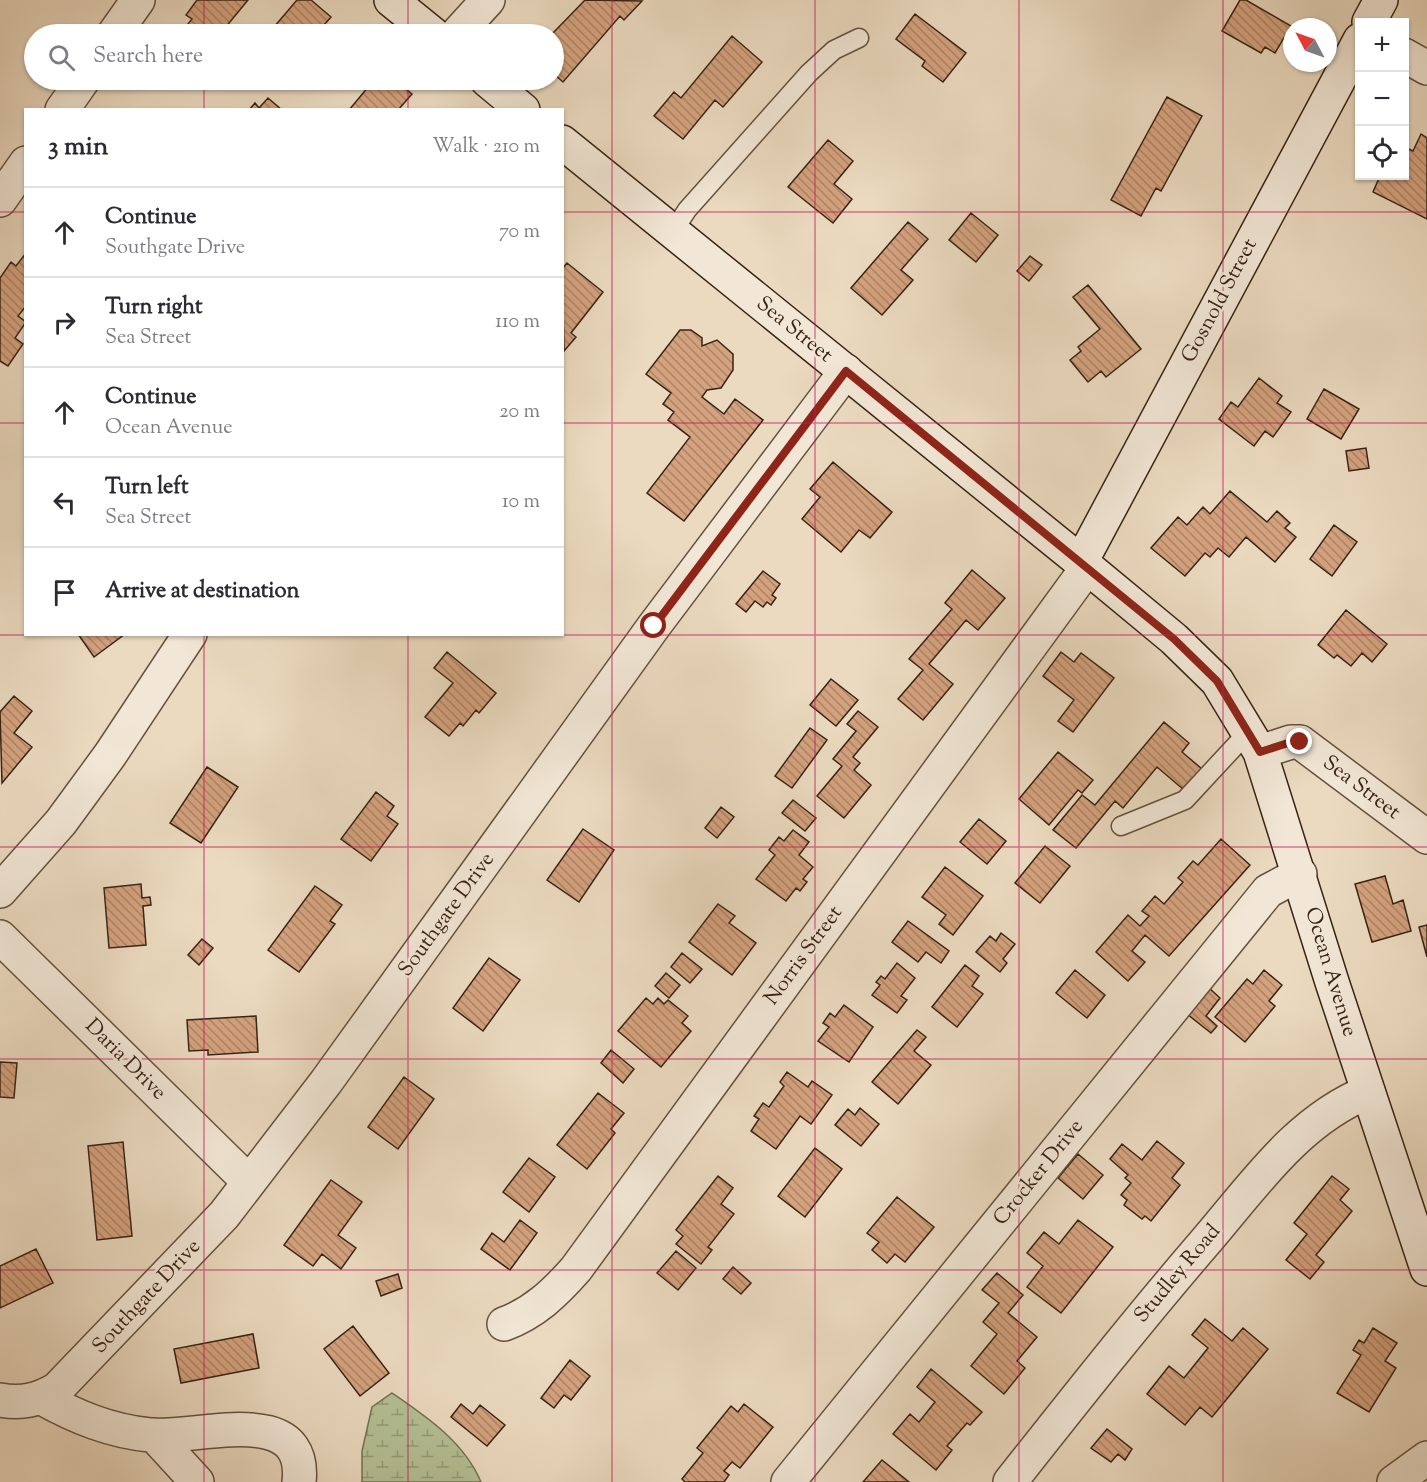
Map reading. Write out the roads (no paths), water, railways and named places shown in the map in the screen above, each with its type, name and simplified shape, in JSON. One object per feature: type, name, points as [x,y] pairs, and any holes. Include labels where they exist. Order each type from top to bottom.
[{"type":"street","points":[[121,24],[138,0]]},
{"type":"street","points":[[391,0],[421,24]]},
{"type":"street","points":[[466,24],[488,0]]},
{"type":"street","points":[[1371,18],[1381,0]]},
{"type":"street","name":"Gosnold Street","points":[[1084,565],[1355,48]]},
{"type":"street","points":[[1409,58],[1427,68]]},
{"type":"street","points":[[63,108],[76,90]]},
{"type":"street","points":[[499,90],[521,108]]},
{"type":"street","name":"Sea Street","points":[[564,144],[674,230],[1174,639],[1217,681]]},
{"type":"street","points":[[0,200],[24,166]]},
{"type":"street","name":"Southgate Drive","points":[[0,1400],[13,1402],[42,1398],[72,1376],[224,1215],[346,1054],[654,626],[846,371]]},
{"type":"street","name":"Norris Street","points":[[504,1324],[539,1305],[558,1290],[576,1269],[1084,565]]},
{"type":"street","points":[[0,891],[61,822],[110,755],[189,636]]},
{"type":"street","name":"Ocean Avenue","points":[[1217,681],[1254,741],[1300,874],[1368,1092],[1427,1269]]},
{"type":"street","name":"Sea Street","points":[[1254,741],[1300,742],[1427,837]]},
{"type":"street","name":"Crocker Drive","points":[[788,1482],[1268,891],[1300,874]]},
{"type":"street","name":"Daria Drive","points":[[0,937],[249,1182]]},
{"type":"street","name":"Studley Road","points":[[1010,1482],[1161,1293],[1289,1144],[1340,1103],[1368,1092]]},
{"type":"street","points":[[42,1398],[89,1421],[129,1432],[154,1435],[250,1429],[269,1431],[292,1448],[299,1465],[299,1482]]},
{"type":"street","points":[[154,1435],[197,1482]]},
{"type":"street","points":[[1394,1482],[1427,1458]]},
{"type":"lane","points":[[674,230],[687,210],[809,73],[834,50],[859,38]]},
{"type":"lane","points":[[1121,826],[1185,800],[1254,741]]}]
